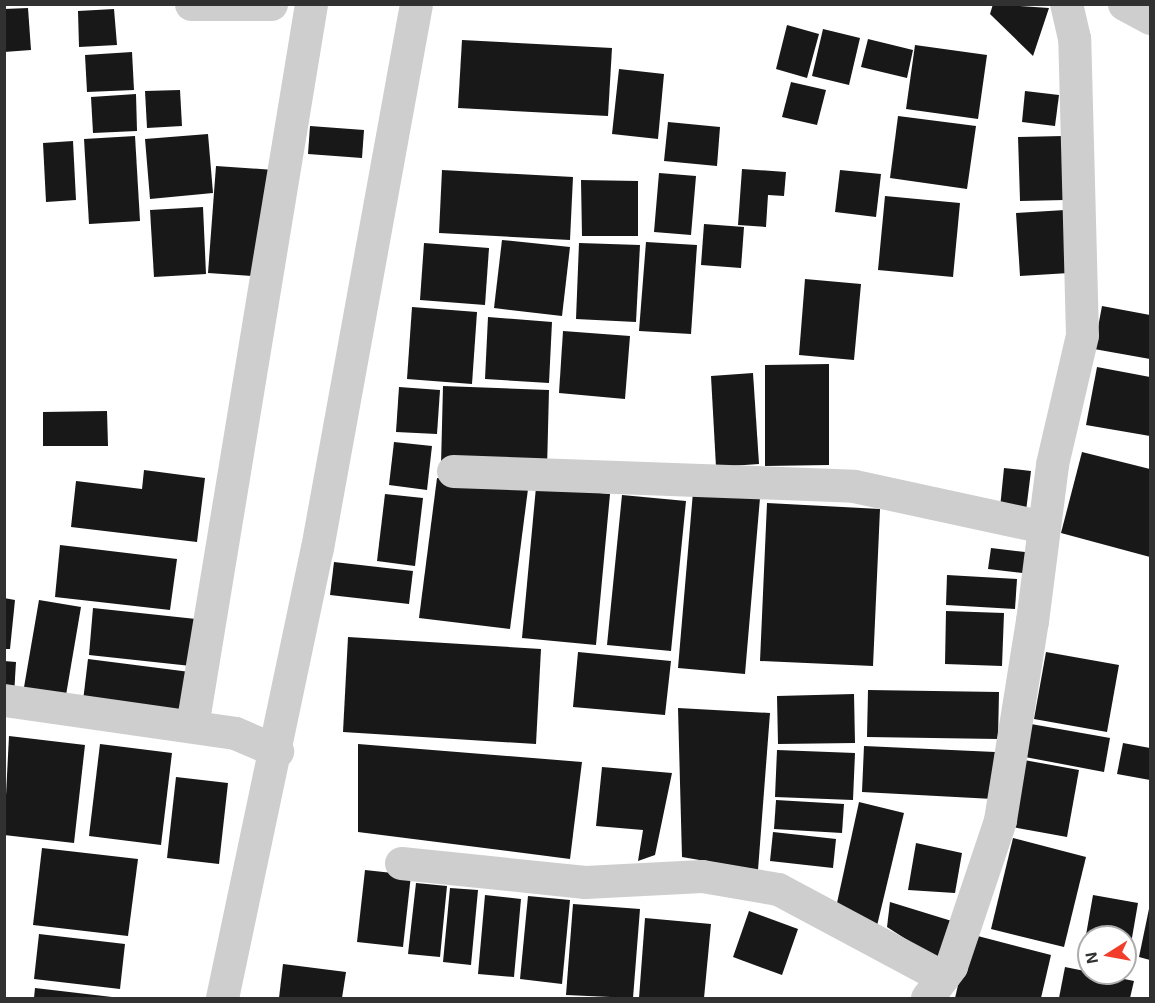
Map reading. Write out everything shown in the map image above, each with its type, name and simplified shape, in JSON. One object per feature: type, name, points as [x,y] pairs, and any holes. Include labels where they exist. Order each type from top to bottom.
[{"type":"street","points":[[191,4],[271,4]]},
{"type":"street","points":[[192,726],[311,4]]},
{"type":"street","points":[[222,999],[277,751],[416,4]]},
{"type":"street","points":[[401,863],[585,882],[702,876],[778,890],[935,988],[951,966],[1000,820],[1052,464],[1082,335],[1074,38],[1066,4]]},
{"type":"street","points":[[1124,4],[1150,18]]},
{"type":"street","points":[[453,471],[854,486],[1044,527]]},
{"type":"street","points":[[4,700],[235,733],[277,751]]},
{"type":"building","points":[[993,4],[1049,8],[1033,56],[990,14]]},
{"type":"building","points":[[28,8],[31,50],[4,52],[4,9]]},
{"type":"building","points":[[114,9],[117,45],[79,47],[78,11]]},
{"type":"building","points":[[787,25],[819,34],[807,78],[776,69]]},
{"type":"building","points":[[823,29],[860,38],[849,85],[812,76]]},
{"type":"building","points":[[868,39],[913,50],[907,78],[861,67]]},
{"type":"building","points":[[462,40],[612,48],[608,116],[458,108]]},
{"type":"building","points":[[915,45],[987,55],[978,119],[906,109]]},
{"type":"building","points":[[132,52],[134,90],[87,92],[85,55]]},
{"type":"building","points":[[619,69],[664,74],[658,139],[612,134]]},
{"type":"building","points":[[791,82],[826,90],[817,125],[782,117]]},
{"type":"building","points":[[180,90],[182,126],[147,128],[145,91]]},
{"type":"building","points":[[1025,91],[1059,95],[1055,126],[1022,122]]},
{"type":"building","points":[[136,94],[137,131],[93,133],[91,97]]},
{"type":"building","points":[[898,116],[976,126],[967,189],[890,178]]},
{"type":"building","points":[[668,122],[720,127],[717,166],[664,161]]},
{"type":"building","points":[[310,126],[364,130],[362,158],[308,154]]},
{"type":"building","points":[[208,134],[213,193],[150,199],[145,139]]},
{"type":"building","points":[[135,136],[140,221],[89,224],[84,139]]},
{"type":"building","points":[[1063,136],[1065,200],[1020,201],[1018,137]]},
{"type":"building","points":[[73,141],[76,200],[46,202],[43,143]]},
{"type":"building","points":[[216,166],[274,170],[267,277],[208,273]]},
{"type":"building","points":[[742,169],[786,172],[784,196],[768,195],[766,227],[738,225]]},
{"type":"building","points":[[442,170],[573,177],[570,240],[439,233]]},
{"type":"building","points":[[840,170],[881,174],[876,217],[835,212]]},
{"type":"building","points":[[659,173],[696,176],[691,235],[654,232]]},
{"type":"building","points":[[581,180],[638,181],[638,236],[582,236]]},
{"type":"building","points":[[885,196],[960,203],[953,277],[878,270]]},
{"type":"building","points":[[203,207],[206,274],[154,277],[150,210]]},
{"type":"building","points":[[1065,210],[1069,273],[1020,276],[1016,213]]},
{"type":"building","points":[[704,224],[744,227],[741,268],[701,265]]},
{"type":"building","points":[[502,240],[570,247],[562,316],[494,308]]},
{"type":"building","points":[[646,242],[697,245],[691,334],[639,331]]},
{"type":"building","points":[[424,243],[489,248],[485,305],[420,300]]},
{"type":"building","points":[[579,243],[640,245],[636,322],[576,319]]},
{"type":"building","points":[[805,279],[861,284],[854,360],[799,355]]},
{"type":"building","points":[[1102,306],[1150,315],[1150,359],[1094,349]]},
{"type":"building","points":[[412,307],[477,312],[472,384],[407,379]]},
{"type":"building","points":[[488,317],[552,322],[549,383],[485,379]]},
{"type":"building","points":[[563,331],[630,336],[625,399],[559,393]]},
{"type":"building","points":[[829,364],[829,465],[765,466],[765,365]]},
{"type":"building","points":[[1097,367],[1150,377],[1150,436],[1086,425]]},
{"type":"building","points":[[753,373],[759,464],[716,467],[711,376]]},
{"type":"building","points":[[443,386],[549,390],[547,469],[441,465]]},
{"type":"building","points":[[399,387],[440,390],[437,434],[396,432]]},
{"type":"building","points":[[107,411],[108,446],[43,446],[43,412]]},
{"type":"building","points":[[394,442],[432,446],[427,490],[389,485]]},
{"type":"building","points":[[1082,452],[1150,469],[1150,557],[1061,533]]},
{"type":"building","points":[[1004,468],[1031,471],[1026,511],[1000,508]]},
{"type":"building","points":[[144,470],[205,478],[197,542],[71,527],[76,481],[142,489]]},
{"type":"building","points":[[437,478],[528,489],[510,629],[419,618]]},
{"type":"building","points":[[536,487],[610,494],[596,645],[522,638]]},
{"type":"building","points":[[693,492],[760,498],[745,674],[678,668]]},
{"type":"building","points":[[385,494],[423,498],[415,566],[377,561]]},
{"type":"building","points":[[622,495],[686,501],[671,651],[607,645]]},
{"type":"building","points":[[767,503],[880,509],[873,666],[760,661]]},
{"type":"building","points":[[60,545],[177,559],[170,610],[55,597]]},
{"type":"building","points":[[991,548],[1034,553],[1031,574],[988,569]]},
{"type":"building","points":[[334,562],[413,571],[409,604],[330,595]]},
{"type":"building","points":[[947,575],[1017,579],[1015,609],[946,605]]},
{"type":"building","points":[[4,598],[15,600],[10,649],[4,649]]},
{"type":"building","points":[[39,600],[81,607],[65,701],[23,693]]},
{"type":"building","points":[[93,608],[196,619],[191,666],[89,655]]},
{"type":"building","points":[[946,611],[1004,613],[1002,666],[945,664]]},
{"type":"building","points":[[348,637],[541,649],[536,744],[343,732]]},
{"type":"building","points":[[578,652],[671,661],[665,715],[573,707]]},
{"type":"building","points":[[1046,652],[1119,665],[1107,732],[1034,719]]},
{"type":"building","points":[[88,659],[190,672],[184,714],[83,701]]},
{"type":"building","points":[[4,661],[16,662],[14,695],[4,694]]},
{"type":"building","points":[[868,690],[999,692],[998,739],[867,737]]},
{"type":"building","points":[[854,694],[855,743],[778,744],[777,696]]},
{"type":"building","points":[[678,708],[770,713],[758,870],[682,857]]},
{"type":"building","points":[[1031,724],[1110,738],[1104,772],[1025,757]]},
{"type":"building","points":[[9,736],[85,745],[74,843],[4,835]]},
{"type":"building","points":[[1123,743],[1150,748],[1150,780],[1117,774]]},
{"type":"building","points":[[100,744],[172,753],[161,845],[89,836]]},
{"type":"building","points":[[358,744],[582,762],[570,859],[358,832]]},
{"type":"building","points":[[864,746],[995,752],[993,799],[862,792]]},
{"type":"building","points":[[777,750],[855,753],[853,800],[775,797]]},
{"type":"building","points":[[1024,760],[1079,770],[1067,837],[1012,827]]},
{"type":"building","points":[[602,767],[672,773],[655,855],[638,861],[643,830],[596,826]]},
{"type":"building","points":[[176,777],[228,783],[219,864],[167,858]]},
{"type":"building","points":[[776,800],[844,804],[842,833],[774,829]]},
{"type":"building","points":[[859,802],[904,813],[875,934],[837,903]]},
{"type":"building","points":[[773,832],[836,839],[833,868],[770,861]]},
{"type":"building","points":[[1013,838],[1086,857],[1064,947],[991,929]]},
{"type":"building","points":[[916,843],[962,853],[955,893],[908,890]]},
{"type":"building","points":[[42,848],[138,859],[128,936],[33,925]]},
{"type":"building","points":[[365,870],[411,875],[403,947],[357,942]]},
{"type":"building","points":[[416,883],[447,886],[440,957],[408,954]]},
{"type":"building","points":[[450,888],[478,890],[471,965],[443,962]]},
{"type":"building","points":[[485,895],[521,899],[514,977],[478,974]]},
{"type":"building","points":[[1093,895],[1138,903],[1134,925],[1088,925]]},
{"type":"building","points":[[528,896],[570,900],[562,984],[520,979]]},
{"type":"building","points":[[890,902],[955,922],[943,963],[887,927]]},
{"type":"building","points":[[573,904],[640,909],[633,998],[566,995]]},
{"type":"building","points":[[1150,904],[1150,960],[1139,957]]},
{"type":"building","points":[[749,911],[798,929],[782,975],[733,957]]},
{"type":"building","points":[[645,918],[711,924],[704,998],[639,998]]},
{"type":"building","points":[[39,934],[125,944],[120,989],[34,979]]},
{"type":"building","points":[[970,934],[1051,955],[1041,998],[955,998]]},
{"type":"building","points":[[283,964],[346,972],[342,998],[279,998]]},
{"type":"building","points":[[1065,967],[1077,969],[1077,985],[1133,985],[1130,998],[1059,998]]},
{"type":"building","points":[[35,988],[112,997],[112,998],[34,998]]}]
